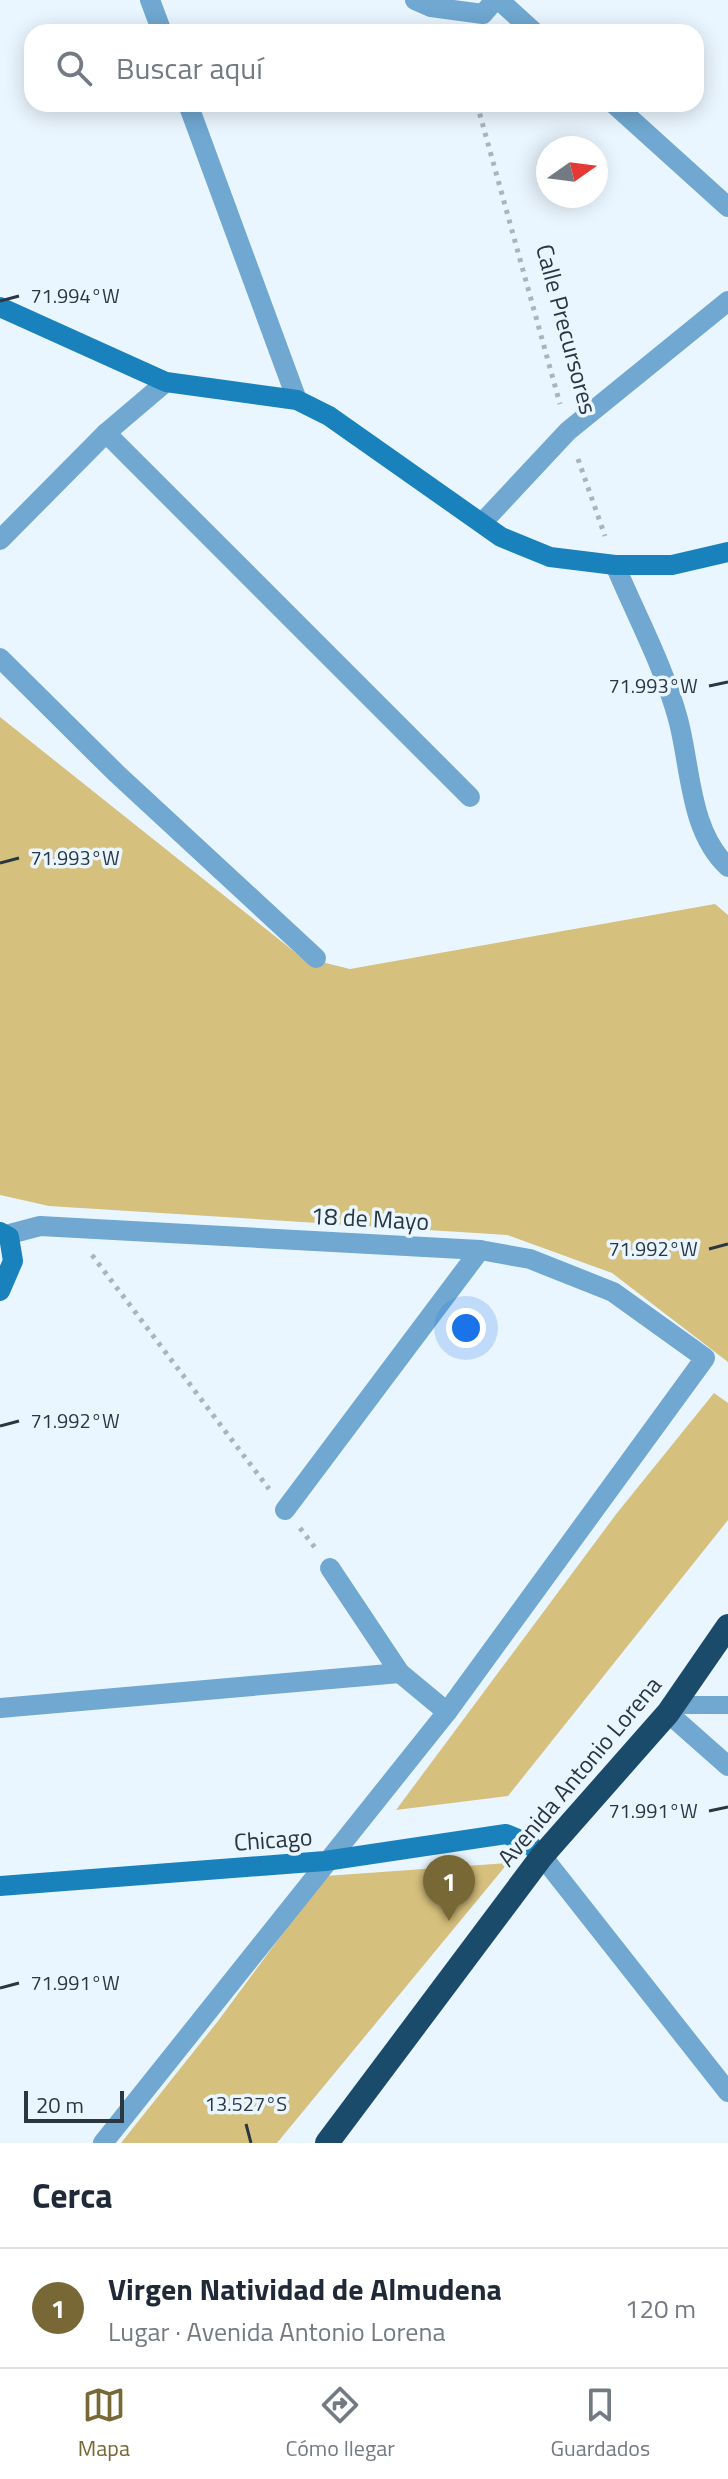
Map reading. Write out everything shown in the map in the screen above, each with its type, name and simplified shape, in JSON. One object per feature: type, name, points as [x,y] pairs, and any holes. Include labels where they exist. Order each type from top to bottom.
[{"type":"highway","name":"Avenida Antonio Lorena","points":[[327,2143],[542,1856],[671,1709],[728,1626]]},
{"type":"main road","points":[[0,307],[166,382],[297,400],[329,416],[501,537],[550,557],[615,565],[672,565],[728,552]]},
{"type":"main road","points":[[0,1291],[13,1261],[3,1233]]},
{"type":"main road","name":"Chicago","points":[[2,1888],[325,1861],[506,1834],[528,1843],[542,1856]]},
{"type":"street","points":[[150,0],[159,24]]},
{"type":"street","points":[[415,0],[431,7],[483,14],[497,0],[525,24]]},
{"type":"street","points":[[191,112],[297,400]]},
{"type":"street","points":[[623,112],[728,207]]},
{"type":"street","points":[[482,523],[568,431],[728,301]]},
{"type":"street","points":[[0,540],[106,433],[166,382]]},
{"type":"street","points":[[106,433],[470,797]]},
{"type":"street","points":[[615,565],[678,717],[699,817],[717,857],[728,867]]},
{"type":"street","points":[[0,658],[116,773],[316,958]]},
{"type":"street","name":"18 de Mayo","points":[[3,1233],[40,1226],[480,1250],[530,1259],[613,1292],[705,1358],[447,1712]]},
{"type":"street","points":[[285,1510],[480,1250]]},
{"type":"street","points":[[103,2143],[325,1861],[447,1712],[400,1673],[330,1568]]},
{"type":"street","points":[[0,1708],[400,1673]]},
{"type":"street","points":[[671,1709],[728,1766]]},
{"type":"street","points":[[542,1856],[728,2092]]},
{"type":"lane","points":[[671,1709],[728,1705]]},
{"type":"path","name":"Calle Precursores","points":[[479,112],[568,431],[615,565]]},
{"type":"path","points":[[72,1228],[315,1547]]},
{"type":"shaded area","points":[[0,717],[301,957],[350,969],[715,904],[728,915],[728,1362],[612,1273],[507,1235],[49,1206],[0,1195]]},
{"type":"shaded area","points":[[714,1393],[728,1403],[728,1520],[508,1796],[396,1810],[617,1513]]},
{"type":"shaded area","points":[[508,1863],[277,2143],[121,2143],[218,2021],[325,1876]]},
{"type":"place","name":"Virgen Natividad de Almudena","points":[[449,1921]]}]
